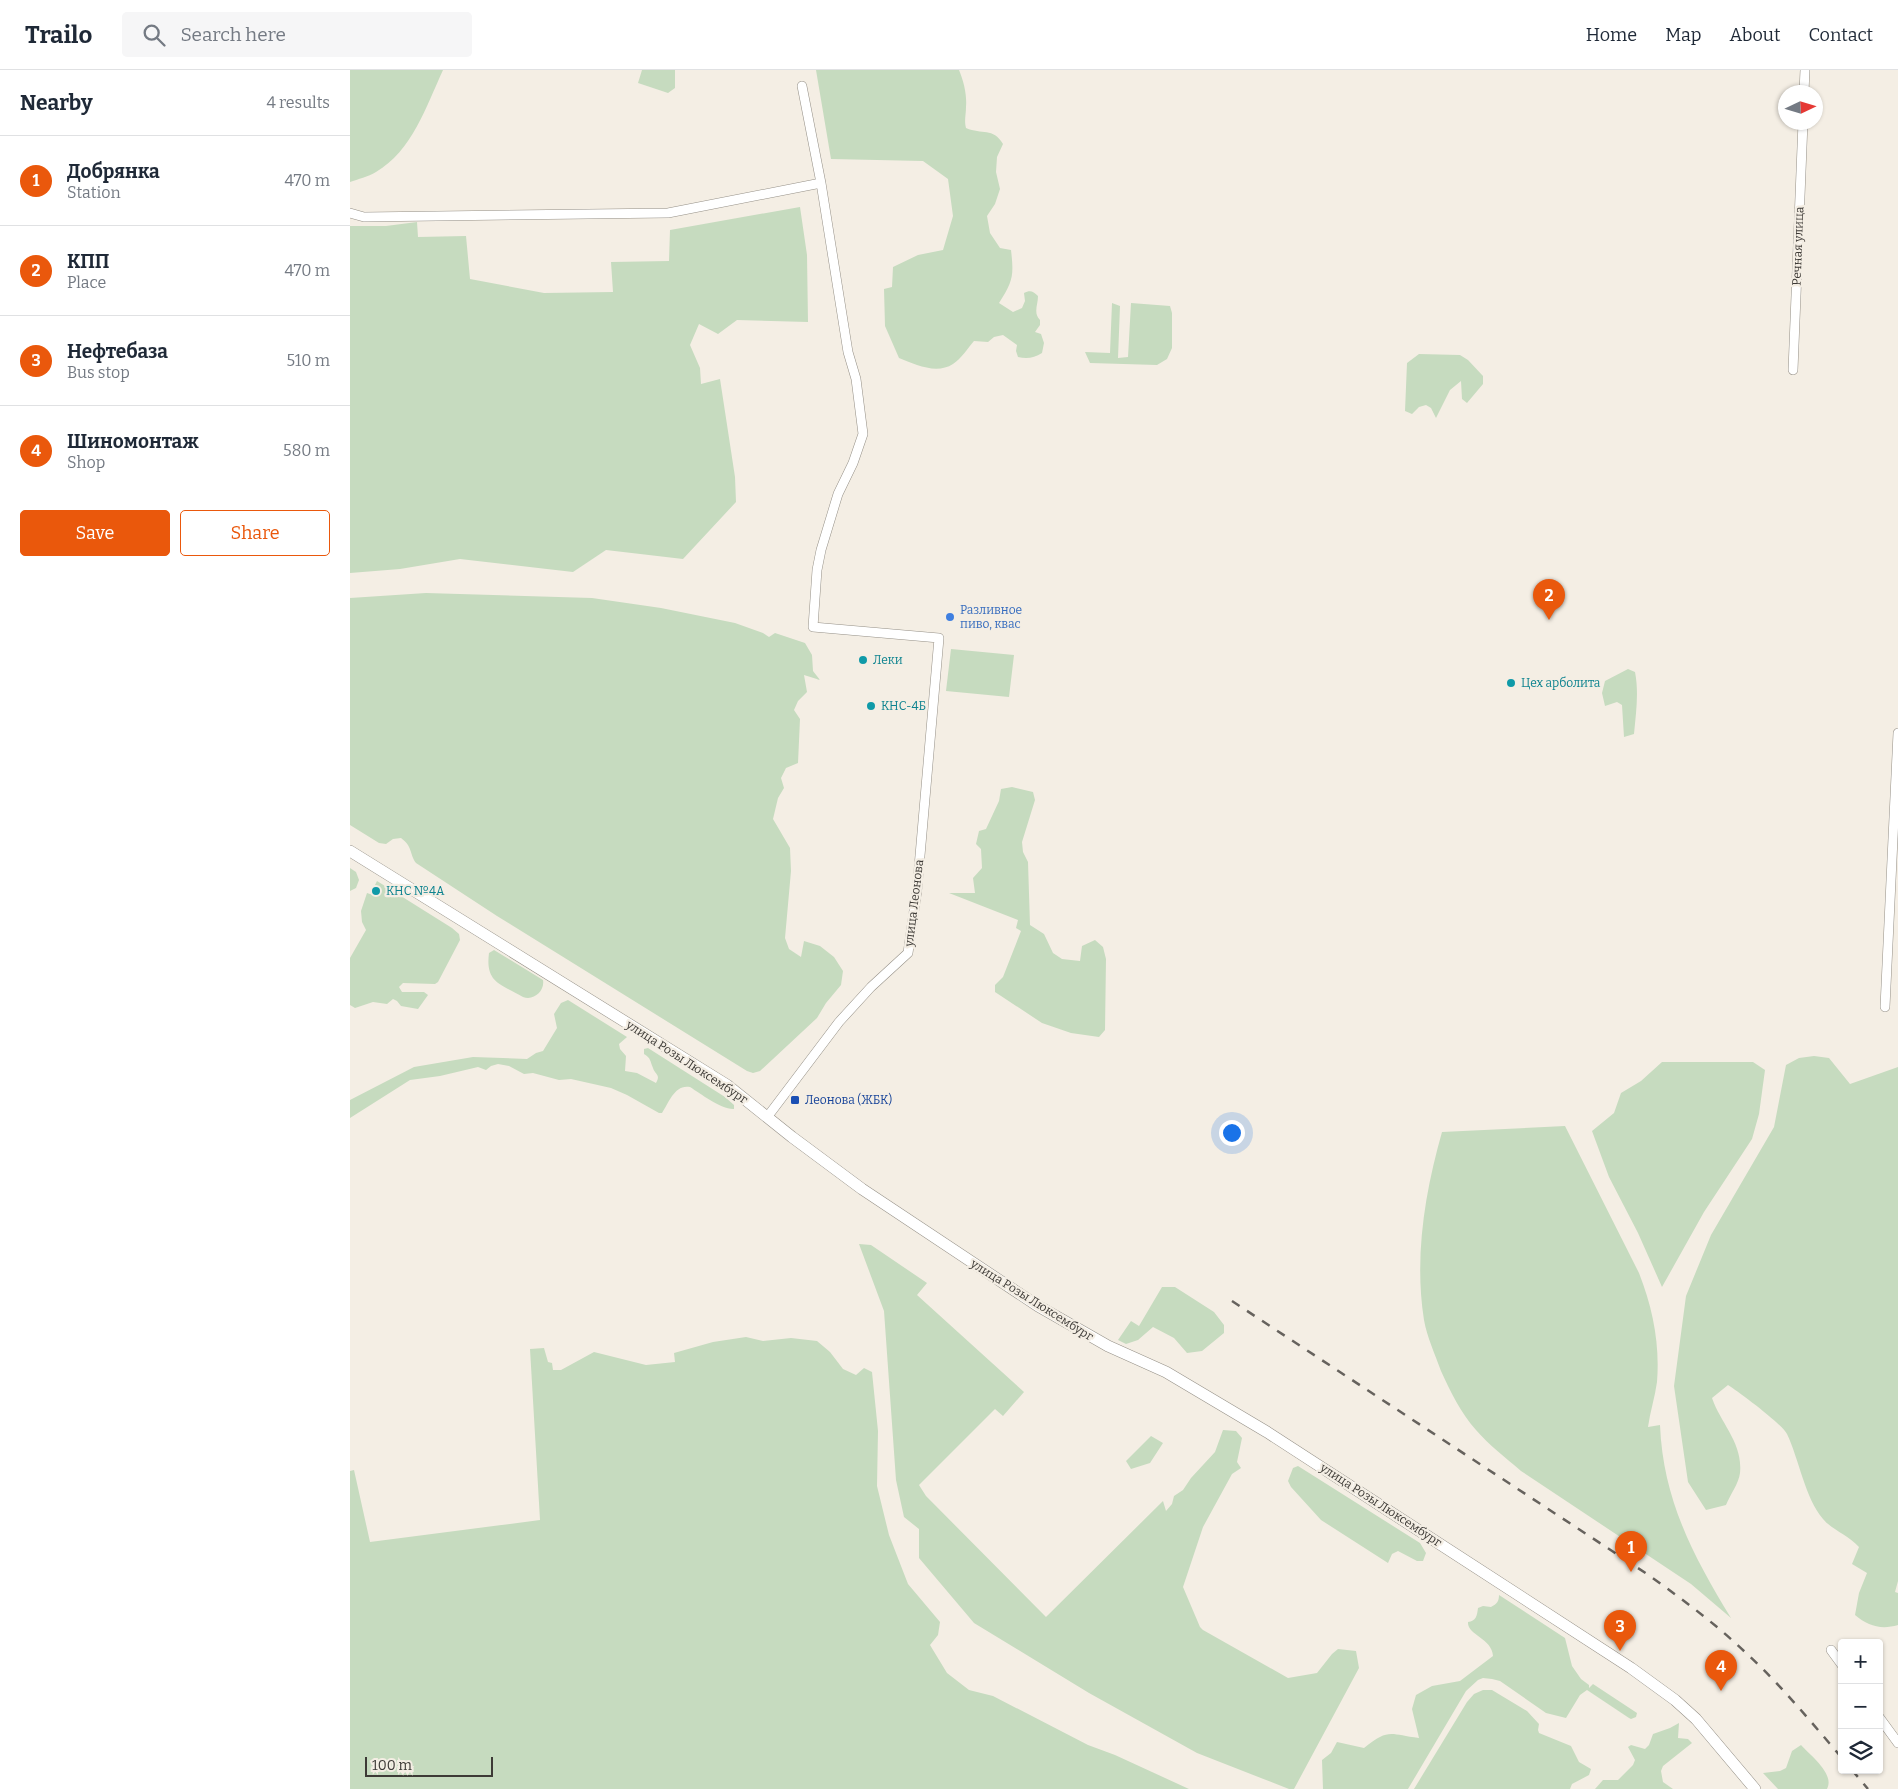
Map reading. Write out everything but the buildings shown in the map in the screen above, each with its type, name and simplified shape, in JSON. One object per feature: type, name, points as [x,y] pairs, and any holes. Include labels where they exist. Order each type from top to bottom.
[{"type":"street","points":[[1804,85],[1805,70]]},
{"type":"street","points":[[350,213],[364,217],[668,213],[821,184],[802,86]]},
{"type":"street","name":"Речная улица","points":[[1793,370],[1803,130]]},
{"type":"street","name":"улица Леонова","points":[[768,1116],[839,1022],[871,987],[908,953],[917,890],[940,638],[813,627],[821,550],[838,494],[853,463],[863,434],[856,379],[848,352],[821,184]]},
{"type":"street","points":[[1885,1007],[1898,732]]},
{"type":"street","name":"улица Розы Люксембург","points":[[350,851],[727,1085],[862,1189],[1029,1301],[1100,1342],[1166,1372],[1259,1427],[1631,1668],[1675,1700],[1696,1719],[1755,1789]]},
{"type":"street","points":[[1831,1650],[1838,1660]]},
{"type":"street","points":[[1883,1723],[1898,1743]]},
{"type":"green space","points":[[350,70],[443,70],[424,113],[409,140],[389,163],[366,177],[350,182]]},
{"type":"green space","points":[[642,70],[675,70],[675,88],[668,93],[638,83]]},
{"type":"green space","points":[[816,70],[959,70],[966,93],[966,128],[991,133],[1003,144],[997,157],[996,172],[1000,189],[995,204],[987,216],[990,233],[1000,248],[1011,250],[1010,283],[999,303],[1013,312],[1022,308],[1025,301],[1024,293],[1031,292],[1038,296],[1036,312],[1040,325],[1035,332],[1041,334],[1044,343],[1042,353],[1030,358],[1018,357],[1017,345],[1003,335],[994,337],[988,342],[974,341],[953,364],[940,369],[933,369],[899,358],[885,326],[884,289],[892,287],[893,267],[918,255],[943,250],[953,216],[948,179],[923,161],[831,159]]},
{"type":"green space","points":[[800,207],[807,255],[808,322],[737,320],[718,334],[699,324],[690,345],[700,368],[701,384],[720,379],[735,477],[736,502],[683,559],[606,550],[573,572],[460,559],[400,569],[350,573],[350,226],[386,226],[417,222],[418,237],[466,236],[470,279],[544,293],[613,292],[611,262],[669,261],[670,230]]},
{"type":"green space","points":[[1112,303],[1120,306],[1118,358],[1128,357],[1131,303],[1170,306],[1172,313],[1172,348],[1167,359],[1157,365],[1090,363],[1085,352],[1110,353]]},
{"type":"green space","points":[[1419,354],[1460,355],[1468,360],[1483,376],[1483,384],[1467,403],[1462,399],[1461,381],[1450,390],[1436,418],[1431,408],[1426,405],[1419,407],[1412,414],[1405,411],[1407,363]]},
{"type":"green space","points":[[426,593],[592,598],[661,608],[735,623],[769,637],[775,633],[805,643],[812,655],[813,671],[820,680],[804,675],[807,692],[798,701],[794,710],[800,719],[798,763],[786,768],[781,778],[784,788],[778,798],[773,819],[790,848],[791,871],[785,938],[789,949],[801,957],[804,941],[820,946],[834,957],[843,971],[841,985],[826,1003],[817,1018],[760,1071],[753,1073],[747,1071],[497,916],[416,863],[409,847],[401,838],[393,839],[386,844],[379,843],[350,825],[350,598]]},
{"type":"green space","points":[[951,649],[1014,655],[1009,697],[946,691]]},
{"type":"green space","points":[[1628,669],[1635,672],[1637,703],[1634,734],[1624,737],[1622,705],[1617,702],[1605,706],[1602,693],[1605,681]]},
{"type":"green space","points":[[1012,787],[1033,792],[1035,800],[1022,842],[1023,852],[1028,862],[1030,925],[1044,934],[1053,953],[1062,959],[1080,961],[1082,946],[1095,940],[1103,947],[1106,959],[1105,1030],[1099,1037],[1071,1033],[1042,1023],[995,992],[995,985],[1003,977],[1021,931],[1016,928],[1018,920],[949,893],[975,893],[973,878],[982,868],[981,849],[976,844],[979,831],[986,829],[999,801],[1001,789]]},
{"type":"green space","points":[[350,868],[356,872],[359,880],[356,888],[350,891]]},
{"type":"green space","points":[[377,881],[459,934],[460,940],[438,982],[435,984],[403,983],[399,987],[402,992],[424,992],[428,995],[418,1009],[401,1006],[393,999],[387,1004],[373,1002],[355,1008],[350,1005],[350,958],[366,930],[362,922],[361,911],[367,893],[376,896],[381,890],[375,885]]},
{"type":"green space","points":[[494,950],[543,980],[542,988],[538,994],[531,998],[523,997],[492,977],[488,963],[489,953]]},
{"type":"green space","points":[[568,1000],[627,1037],[619,1044],[620,1049],[626,1056],[625,1071],[637,1073],[656,1083],[658,1076],[649,1058],[644,1054],[644,1049],[648,1048],[725,1097],[734,1105],[734,1109],[724,1107],[690,1087],[685,1087],[676,1091],[662,1113],[659,1113],[611,1088],[571,1079],[559,1080],[533,1073],[524,1074],[509,1066],[498,1064],[486,1070],[478,1067],[440,1076],[410,1080],[350,1118],[350,1100],[414,1067],[473,1057],[527,1059],[543,1051],[557,1028],[554,1014],[561,1003]]},
{"type":"green space","points":[[1814,1056],[1829,1058],[1850,1084],[1898,1067],[1898,1581],[1895,1592],[1898,1593],[1898,1625],[1886,1627],[1875,1626],[1855,1615],[1859,1593],[1867,1573],[1852,1564],[1859,1547],[1826,1523],[1817,1510],[1811,1500],[1787,1434],[1760,1408],[1728,1385],[1712,1398],[1735,1443],[1740,1462],[1740,1473],[1726,1505],[1706,1510],[1688,1482],[1674,1386],[1686,1296],[1711,1235],[1774,1127],[1786,1065],[1799,1058]]},
{"type":"green space","points":[[1662,1062],[1753,1062],[1765,1070],[1759,1114],[1752,1139],[1704,1212],[1662,1287],[1638,1233],[1609,1177],[1592,1131],[1614,1113],[1621,1093],[1641,1081]]},
{"type":"green space","points":[[1565,1126],[1644,1286],[1652,1313],[1658,1368],[1648,1427],[1660,1425],[1662,1452],[1667,1478],[1682,1526],[1704,1572],[1731,1618],[1691,1584],[1521,1471],[1481,1436],[1456,1402],[1441,1371],[1429,1339],[1421,1296],[1421,1249],[1426,1201],[1442,1132]]},
{"type":"green space","points":[[859,1244],[871,1245],[927,1283],[917,1295],[1024,1392],[1003,1416],[995,1409],[919,1485],[926,1496],[1046,1617],[1163,1501],[1166,1511],[1172,1504],[1174,1496],[1183,1490],[1191,1478],[1215,1452],[1223,1430],[1236,1431],[1242,1438],[1237,1462],[1241,1468],[1232,1474],[1203,1527],[1183,1587],[1200,1627],[1288,1678],[1317,1673],[1338,1649],[1356,1651],[1359,1668],[1294,1789],[1289,1789],[1197,1753],[1089,1693],[974,1623],[919,1558],[919,1529],[904,1517],[896,1480],[884,1311]]},
{"type":"green space","points":[[1162,1287],[1175,1287],[1214,1312],[1224,1325],[1224,1333],[1202,1351],[1187,1353],[1174,1338],[1153,1327],[1138,1340],[1126,1344],[1118,1340],[1131,1321],[1139,1326]]},
{"type":"green space","points":[[746,1337],[763,1341],[791,1338],[817,1341],[830,1352],[843,1369],[856,1375],[864,1368],[872,1372],[878,1431],[877,1486],[889,1535],[908,1584],[940,1622],[938,1635],[930,1645],[947,1673],[969,1690],[993,1696],[1088,1745],[1115,1755],[1189,1789],[350,1789],[350,1471],[354,1470],[370,1542],[540,1520],[530,1349],[544,1348],[548,1362],[552,1363],[553,1370],[561,1370],[594,1352],[646,1365],[675,1362],[674,1353],[713,1342]]},
{"type":"green space","points":[[1151,1436],[1163,1443],[1150,1463],[1131,1469],[1126,1461]]},
{"type":"green space","points":[[1298,1466],[1420,1543],[1426,1553],[1423,1561],[1417,1561],[1398,1551],[1392,1554],[1388,1563],[1321,1520],[1291,1487],[1288,1481],[1293,1468]]},
{"type":"green space","points":[[1499,1595],[1565,1638],[1572,1666],[1581,1679],[1589,1685],[1589,1688],[1593,1684],[1637,1713],[1636,1717],[1629,1718],[1587,1690],[1580,1695],[1566,1718],[1546,1713],[1500,1681],[1483,1678],[1466,1691],[1408,1789],[1323,1789],[1322,1760],[1331,1753],[1337,1742],[1364,1748],[1384,1735],[1395,1734],[1419,1738],[1412,1709],[1416,1695],[1432,1686],[1460,1681],[1493,1656],[1489,1645],[1471,1630],[1468,1622],[1476,1618],[1478,1608],[1495,1605]]},
{"type":"green space","points":[[1483,1690],[1492,1690],[1527,1711],[1539,1724],[1539,1733],[1571,1746],[1579,1762],[1591,1769],[1589,1775],[1572,1784],[1570,1789],[1414,1789],[1467,1702],[1474,1694]]},
{"type":"green space","points":[[1679,1723],[1678,1738],[1688,1739],[1692,1743],[1663,1766],[1661,1771],[1663,1782],[1673,1789],[1595,1789],[1603,1780],[1618,1780],[1633,1765],[1635,1760],[1628,1747],[1631,1745],[1645,1749],[1649,1745],[1653,1734]]},
{"type":"green space","points":[[1801,1745],[1825,1771],[1829,1783],[1827,1789],[1778,1789],[1763,1773],[1780,1771],[1786,1768],[1792,1751]]},
{"type":"railway","points":[[1232,1301],[1647,1574],[1686,1602],[1759,1665],[1838,1753]]},
{"type":"railway","points":[[1855,1774],[1868,1789]]},
{"type":"place","name":"Разливное пиво, квас","points":[[950,617]]},
{"type":"place","name":"КПП","points":[[1549,620]]},
{"type":"place","name":"Леки","points":[[863,660]]},
{"type":"place","name":"Цех арболита","points":[[1511,683]]},
{"type":"place","name":"КНС-4Б","points":[[871,706]]},
{"type":"place","name":"КНС №4А","points":[[376,891]]},
{"type":"place","name":"Леонова (ЖБК)","points":[[795,1100]]},
{"type":"place","name":"Добрянка","points":[[1631,1572]]},
{"type":"place","name":"Нефтебаза","points":[[1620,1651]]},
{"type":"place","name":"Шинoмонтаж","points":[[1721,1691]]}]
